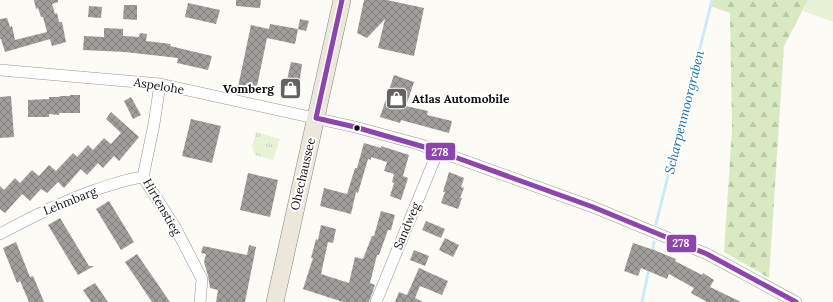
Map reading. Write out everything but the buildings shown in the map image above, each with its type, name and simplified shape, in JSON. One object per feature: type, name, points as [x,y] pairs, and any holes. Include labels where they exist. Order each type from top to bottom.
[{"type":"main road","name":"Ohechaussee","points":[[275,302],[342,0]]},
{"type":"street","name":"Aspelohe","points":[[0,70],[160,84],[355,127],[438,151],[592,207],[707,254],[796,302]]},
{"type":"street","name":"Hirtenstieg","points":[[160,84],[154,124],[143,177],[175,227],[202,279],[200,302]]},
{"type":"street","name":"Sandweg","points":[[376,302],[438,151]]},
{"type":"street","name":"Lehmbarg","points":[[0,234],[35,215],[82,195],[127,179],[143,177]]},
{"type":"green space","points":[[712,0],[808,0],[784,46],[769,278],[724,252],[732,129],[730,13],[710,6]]},
{"type":"green space","points":[[808,0],[833,0],[833,22],[803,11]]},
{"type":"green space","points":[[256,132],[280,139],[273,160],[255,155],[252,147]]},
{"type":"waterway","name":"Scharpenmoorgraben","points":[[656,224],[712,0]]},
{"type":"waterway","name":"Scharpenmoorgraben","points":[[652,253],[654,242]]},
{"type":"waterway","name":"Scharpenmoorgraben","points":[[642,302],[649,268]]},
{"type":"transit line","name":"278","points":[[316,118],[342,0]]},
{"type":"transit line","name":"278","points":[[316,118],[355,127],[438,151],[593,207],[707,254],[796,302]]},
{"type":"place","name":"Vomberg","points":[[290,89]]},
{"type":"place","name":"Atlas Automobile","points":[[397,99]]}]
